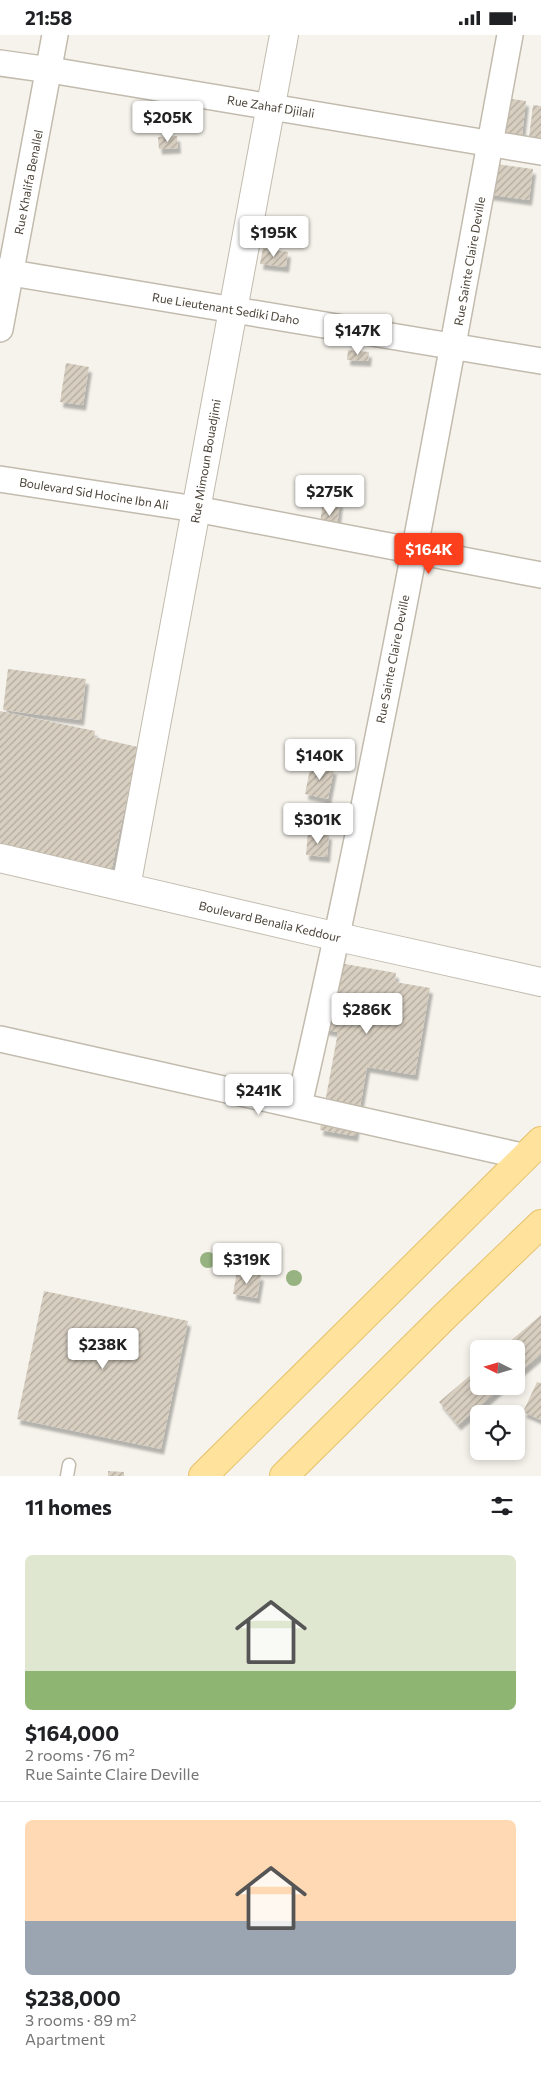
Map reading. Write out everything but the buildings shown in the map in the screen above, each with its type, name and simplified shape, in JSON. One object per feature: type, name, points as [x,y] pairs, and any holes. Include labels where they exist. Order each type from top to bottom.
[{"type":"main road","points":[[203,1476],[533,1149]]},
{"type":"main road","points":[[284,1476],[445,1316],[541,1224]]},
{"type":"street","name":"Rue Khalifa Benallel","points":[[0,329],[5,271],[50,70],[56,35]]},
{"type":"street","name":"Rue Mimoun Bouadjimi","points":[[126,887],[284,35]]},
{"type":"street","name":"Rue Sainte Claire Deville","points":[[299,1105],[338,937],[454,345],[510,35]]},
{"type":"street","name":"Rue Zahaf Djilali","points":[[0,63],[541,152]]},
{"type":"street","name":"Rue Lieutenant Sediki Daho","points":[[5,271],[541,361]]},
{"type":"street","name":"Boulevard Sid Hocine Ibn Ali","points":[[0,479],[196,509],[541,575]]},
{"type":"street","name":"Boulevard Benalia Keddour","points":[[0,858],[541,982]]},
{"type":"street","points":[[0,1039],[299,1105],[533,1149]]}]
